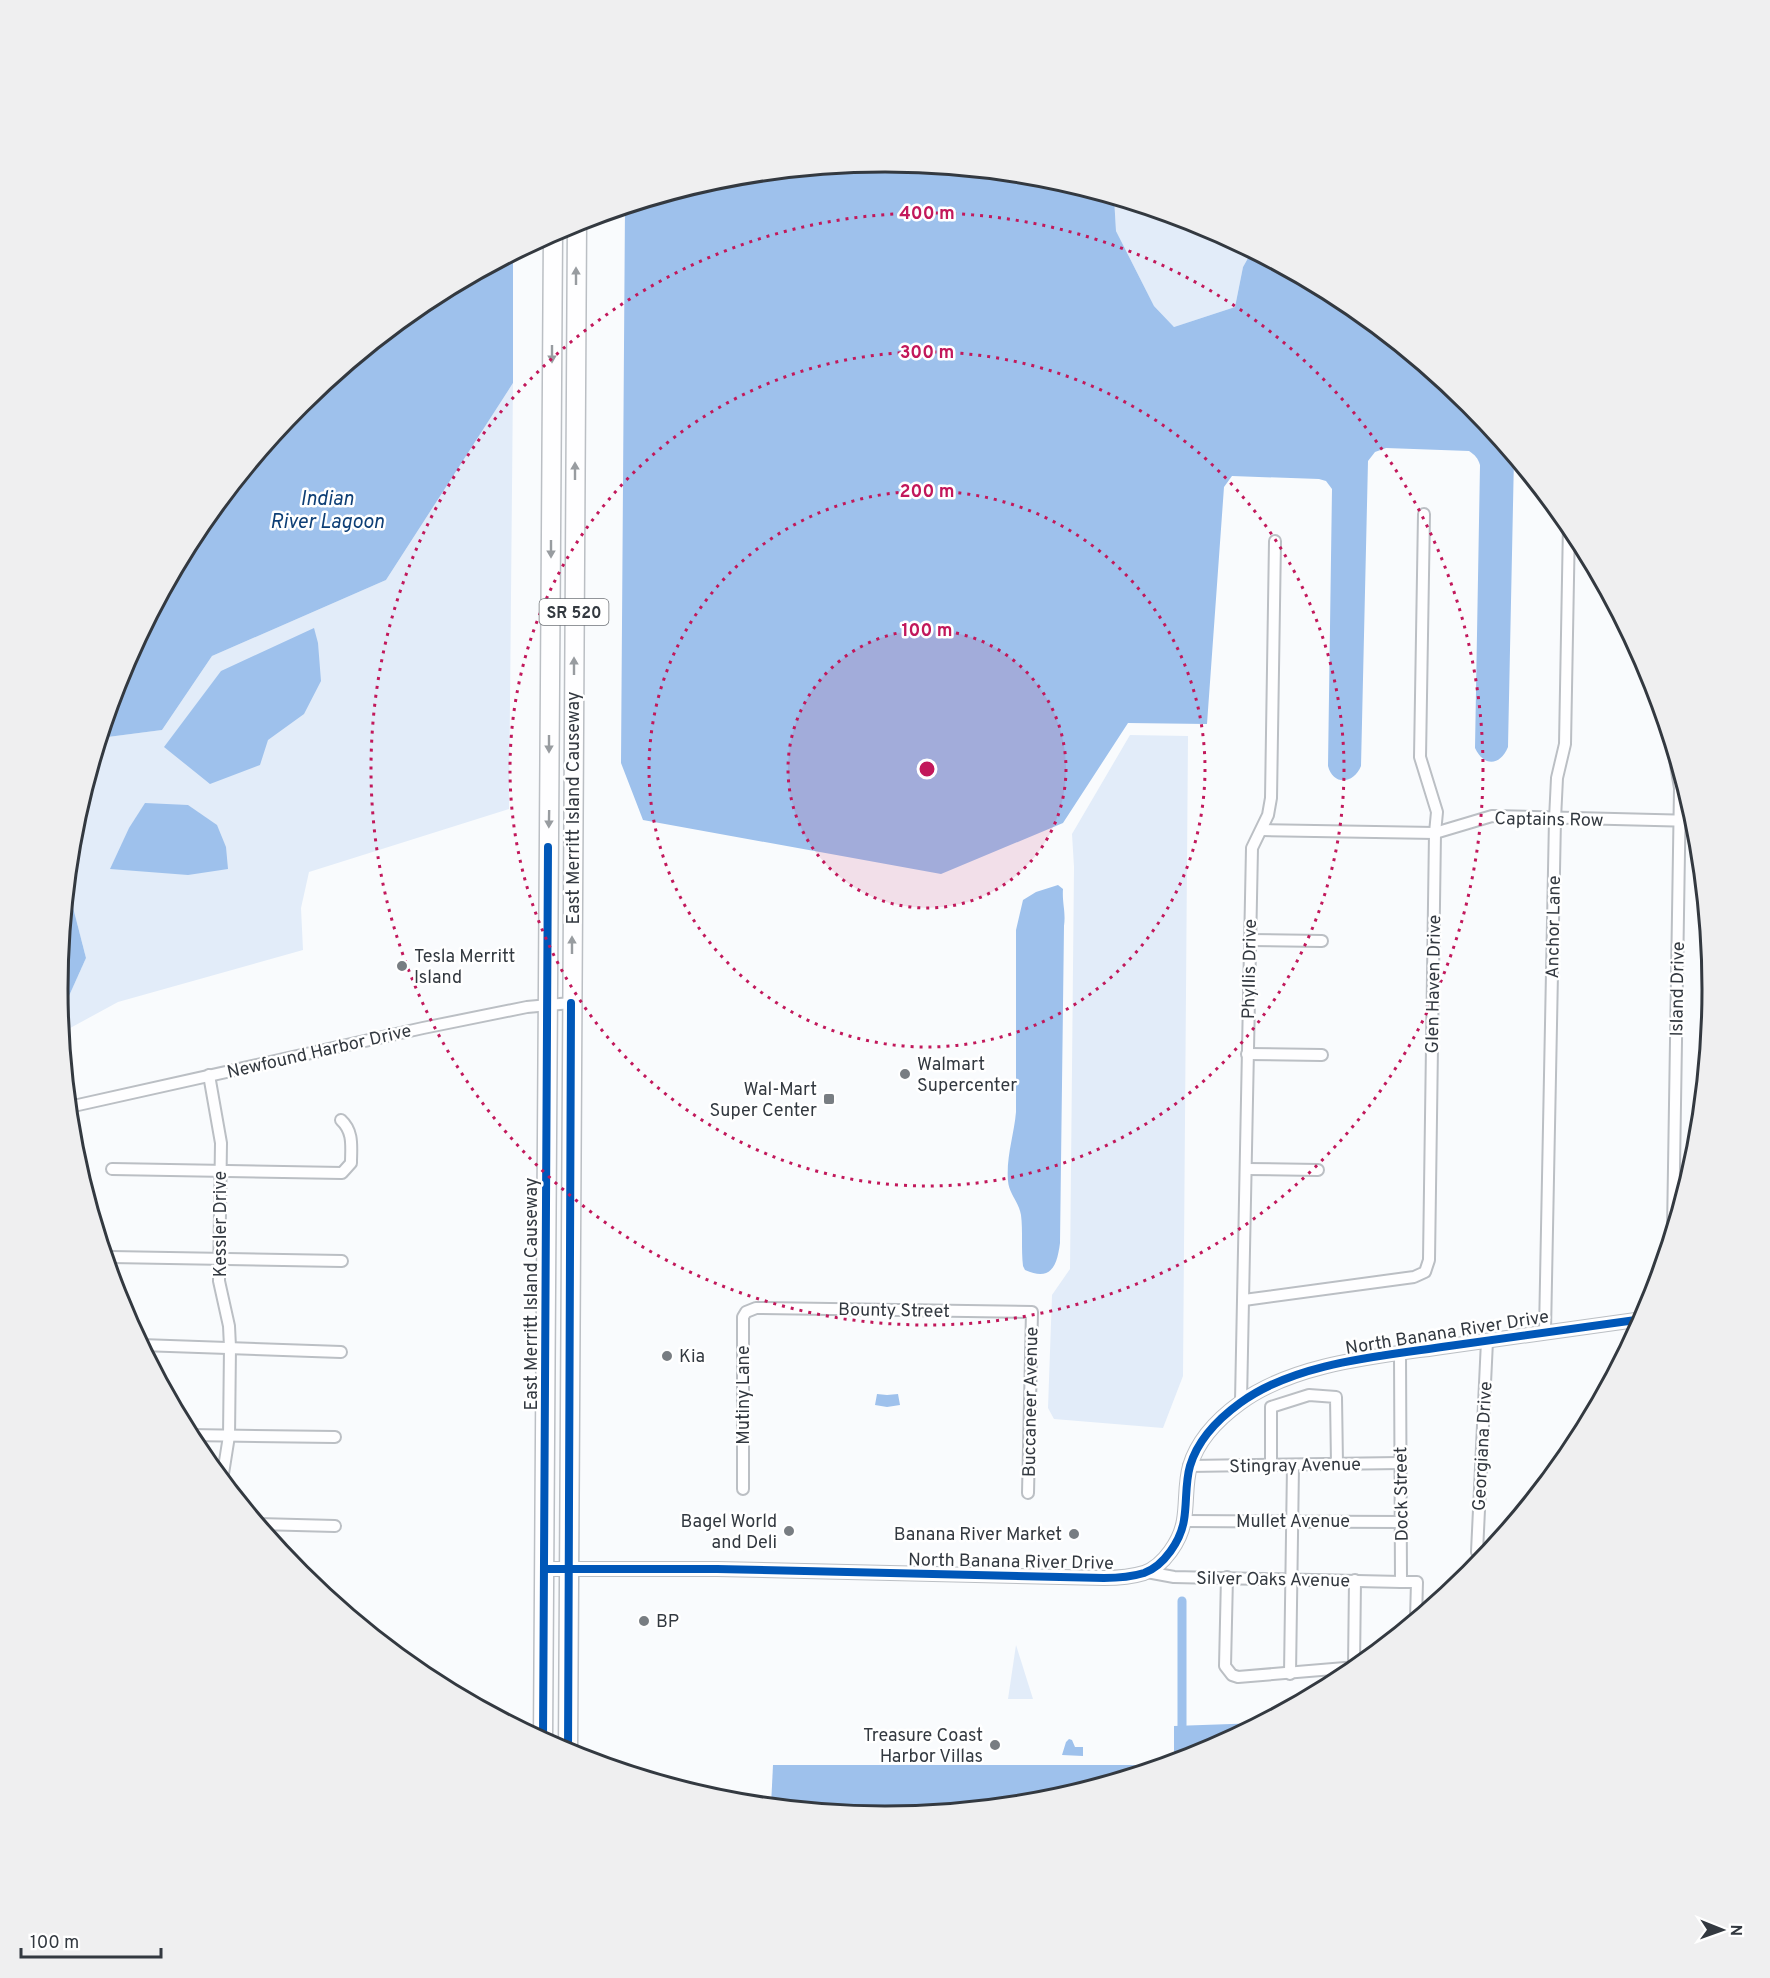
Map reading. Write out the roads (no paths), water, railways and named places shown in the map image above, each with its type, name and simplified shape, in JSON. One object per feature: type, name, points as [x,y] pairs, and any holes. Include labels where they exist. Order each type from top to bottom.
[{"type":"main road","name":"East Merritt Island Causeway","points":[[568,1742],[577,232]]},
{"type":"main road","name":"East Merritt Island Causeway","points":[[543,1731],[553,243]]},
{"type":"street","name":"Glen Haven Drive","points":[[1244,1299],[1414,1277],[1425,1272],[1429,1260],[1437,812],[1420,757],[1424,514]]},
{"type":"street","name":"Phyllis Drive","points":[[1241,1401],[1252,848],[1254,839],[1262,830],[1268,815],[1271,798],[1275,541]]},
{"type":"street","name":"Anchor Lane","points":[[1545,1332],[1555,819],[1557,778],[1565,744],[1569,541]]},
{"type":"street","name":"Island Drive","points":[[1673,1206],[1680,799]]},
{"type":"street","name":"Captains Row","points":[[1262,830],[1435,832],[1492,816],[1685,821]]},
{"type":"street","points":[[1249,940],[1322,941]]},
{"type":"street","name":"Newfound Harbor Drive","points":[[76,1106],[375,1038],[547,1005],[572,1003]]},
{"type":"street","points":[[1247,1054],[1322,1055]]},
{"type":"street","name":"Kessler Drive","points":[[209,1076],[219,1127],[219,1281],[230,1326],[229,1436],[224,1470]]},
{"type":"street","points":[[112,1168],[342,1173],[351,1163],[352,1137],[341,1120]]},
{"type":"street","points":[[1246,1169],[1318,1170]]},
{"type":"street","points":[[113,1257],[342,1261]]},
{"type":"street","name":"Bounty Street","points":[[756,1308],[1032,1312]]},
{"type":"street","name":"Mutiny Lane","points":[[743,1489],[743,1317],[746,1312],[756,1308]]},
{"type":"street","name":"Buccaneer Avenue","points":[[1028,1493],[1032,1312]]},
{"type":"street","name":"North Banana River Drive","points":[[544,1569],[706,1569],[1125,1577],[1147,1572],[1173,1547],[1184,1521],[1189,1466],[1201,1440],[1216,1422],[1241,1401],[1273,1383],[1308,1370],[1400,1353],[1545,1332],[1630,1324]]},
{"type":"street","name":"Georgiana Drive","points":[[1477,1552],[1486,1341]]},
{"type":"street","points":[[149,1345],[340,1352]]},
{"type":"street","name":"Dock Street","points":[[1400,1353],[1401,1582]]},
{"type":"street","points":[[1271,1466],[1271,1407],[1308,1395],[1336,1397],[1337,1464]]},
{"type":"street","points":[[200,1435],[335,1437]]},
{"type":"street","name":"Stingray Avenue","points":[[1189,1466],[1400,1463]]},
{"type":"street","points":[[1290,1674],[1293,1466]]},
{"type":"street","name":"Mullet Avenue","points":[[1184,1521],[1402,1522]]},
{"type":"street","points":[[267,1524],[335,1526]]},
{"type":"street","name":"Silver Oaks Avenue","points":[[1147,1572],[1174,1576],[1401,1582]]},
{"type":"street","points":[[1227,1577],[1225,1666],[1232,1675],[1238,1677],[1290,1674],[1339,1669]]},
{"type":"street","points":[[1355,1580],[1356,1657]]},
{"type":"street","points":[[1401,1582],[1417,1582],[1416,1610]]},
{"type":"water","points":[[832,173],[938,173],[992,178],[1097,199],[1114,204],[1116,231],[1154,306],[1174,327],[1235,307],[1243,267],[1249,257],[1294,281],[1383,340],[1463,411],[1514,467],[1508,747],[1501,758],[1496,761],[1483,759],[1475,748],[1480,465],[1469,451],[1386,448],[1375,452],[1368,461],[1361,766],[1358,772],[1349,779],[1339,780],[1334,777],[1328,766],[1332,489],[1326,481],[1319,479],[1232,476],[1224,487],[1207,724],[1128,723],[1063,823],[941,874],[643,820],[621,763],[625,214],[673,199],[726,187],[778,178]]},
{"type":"water","name":"Indian River Lagoon","points":[[513,261],[513,383],[386,580],[212,656],[162,730],[108,737],[130,676],[152,627],[177,580],[236,491],[307,411],[387,340],[431,309]]},
{"type":"water","points":[[314,628],[318,643],[321,681],[304,714],[268,740],[260,765],[210,784],[164,747],[221,671]]},
{"type":"water","points":[[145,803],[188,805],[217,825],[226,847],[228,869],[188,875],[110,869],[129,828]]},
{"type":"water","points":[[1058,885],[1063,889],[1065,916],[1060,1243],[1057,1259],[1051,1270],[1041,1274],[1025,1270],[1023,1266],[1021,1215],[1008,1181],[1009,1155],[1016,1112],[1016,930],[1023,900],[1036,892]]},
{"type":"water","points":[[72,904],[86,958],[68,998]]},
{"type":"water","points":[[877,1394],[898,1394],[900,1405],[887,1407],[875,1405]]},
{"type":"water","points":[[1243,1724],[1174,1753],[1174,1726]]},
{"type":"water","points":[[1069,1739],[1075,1747],[1083,1747],[1083,1756],[1062,1755]]},
{"type":"water","points":[[773,1765],[1142,1765],[1097,1779],[1044,1791],[992,1800],[938,1805],[885,1807],[771,1799]]},
{"type":"waterway","points":[[1182,1601],[1182,1726]]},
{"type":"place","name":"Tesla Merritt Island","points":[[402,966]]},
{"type":"place","name":"Walmart Supercenter","points":[[905,1074]]},
{"type":"place","name":"Wal-Mart Super Center","points":[[829,1099]]},
{"type":"place","name":"Kia","points":[[667,1356]]},
{"type":"place","name":"Bagel World and Deli","points":[[789,1531]]},
{"type":"place","name":"Banana River Market","points":[[1074,1534]]},
{"type":"place","name":"BP","points":[[644,1621]]},
{"type":"place","name":"Treasure Coast Harbor Villas","points":[[995,1745]]}]
